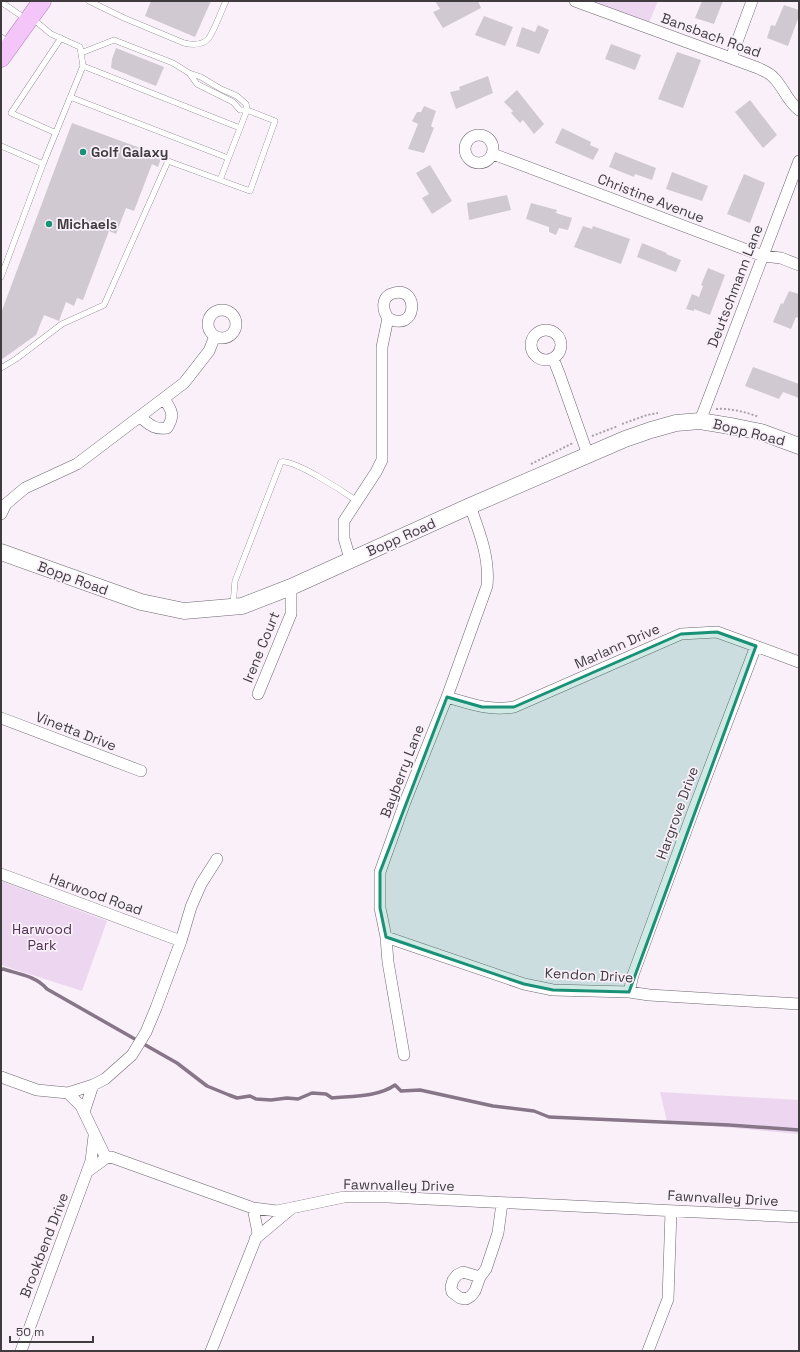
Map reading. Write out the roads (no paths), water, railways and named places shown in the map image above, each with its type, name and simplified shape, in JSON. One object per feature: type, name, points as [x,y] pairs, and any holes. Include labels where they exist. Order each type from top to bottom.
[{"type":"main road","points":[[4,47],[29,19],[42,1]]},
{"type":"street","name":"Bansbach Road","points":[[574,1],[768,73],[775,78],[788,100],[799,110]]},
{"type":"street","points":[[731,58],[752,1]]},
{"type":"street","name":"Christine Avenue","points":[[493,154],[762,256],[781,258],[799,265]]},
{"type":"street","name":"Deutschmann Lane","points":[[703,415],[799,161]]},
{"type":"street","points":[[350,559],[344,538],[344,521],[376,472],[382,460],[382,348],[388,318]]},
{"type":"street","points":[[1,514],[6,504],[25,488],[77,464],[184,383],[209,351],[215,336]]},
{"type":"street","points":[[553,358],[588,454]]},
{"type":"street","points":[[140,417],[151,426],[158,429],[166,428],[172,421],[172,414],[164,399]]},
{"type":"street","name":"Bopp Road","points":[[1,552],[141,602],[184,611],[242,606],[291,587],[350,559],[588,454],[651,430],[703,415],[736,426],[761,432],[799,446]]},
{"type":"street","name":"Bayberry Lane","points":[[404,1055],[388,962],[386,937],[380,908],[380,872],[405,802],[447,697],[483,598],[487,581],[485,554],[470,506]]},
{"type":"street","name":"Irene Court","points":[[258,694],[291,614],[291,587]]},
{"type":"street","name":"Marlann Drive","points":[[447,697],[482,708],[503,709],[514,707],[681,634],[717,632],[799,662]]},
{"type":"street","name":"Hargrove Drive","points":[[629,992],[633,975],[691,816],[756,646]]},
{"type":"street","name":"Vinetta Drive","points":[[1,718],[141,771]]},
{"type":"street","points":[[1,1077],[37,1090],[68,1093],[93,1085],[105,1079],[117,1070],[135,1052],[146,1032],[181,941],[191,907],[201,884],[217,859]]},
{"type":"street","name":"Harwood Road","points":[[1,874],[181,941]]},
{"type":"street","name":"Kendon Drive","points":[[386,937],[524,984],[553,990],[629,992],[649,995],[799,1004]]},
{"type":"street","points":[[84,1112],[93,1085]]},
{"type":"street","points":[[68,1093],[81,1106],[106,1158],[87,1172]]},
{"type":"street","name":"Brookbend Drive","points":[[20,1351],[91,1161],[94,1135]]},
{"type":"street","name":"Fawnvalley Drive","points":[[106,1158],[111,1157],[253,1208],[277,1211],[344,1197],[388,1197],[799,1217]]},
{"type":"street","points":[[480,1277],[486,1269],[498,1232],[502,1203]]},
{"type":"street","points":[[211,1351],[258,1233],[253,1208]]},
{"type":"street","points":[[255,1239],[293,1208]]},
{"type":"street","points":[[648,1351],[668,1299],[671,1211]]},
{"type":"lane","points":[[89,1],[124,18],[192,45],[209,39],[226,1]]},
{"type":"lane","points":[[1,2],[51,34],[80,47],[83,66],[43,164],[1,277]]},
{"type":"lane","points":[[56,133],[10,113],[61,38]]},
{"type":"lane","points":[[81,53],[114,40],[173,63],[189,73],[201,77],[221,89],[237,96],[246,104],[246,110],[240,128],[220,180]]},
{"type":"lane","points":[[83,66],[240,128]]},
{"type":"lane","points":[[70,97],[228,158]]},
{"type":"lane","points":[[1,368],[16,359],[62,324],[104,305],[168,161],[250,191],[276,121],[246,110]]},
{"type":"lane","points":[[1,146],[43,164]]},
{"type":"lane","points":[[233,607],[236,581],[281,462],[285,461],[301,468],[339,488],[357,501]]},
{"type":"waterway","points":[[1,970],[3,969],[21,974],[38,981],[47,989],[177,1063],[207,1086],[237,1098],[250,1096],[256,1099],[271,1100],[287,1098],[298,1099],[312,1093],[326,1094],[332,1098],[373,1094],[395,1085],[401,1091],[420,1090],[493,1106],[534,1111],[549,1117],[729,1125],[799,1130]]},
{"type":"place","name":"Golf Galaxy","points":[[83,152]]},
{"type":"place","name":"Michaels","points":[[49,224]]},
{"type":"park label","name":"Harwood Park","points":[[42,938]]}]
